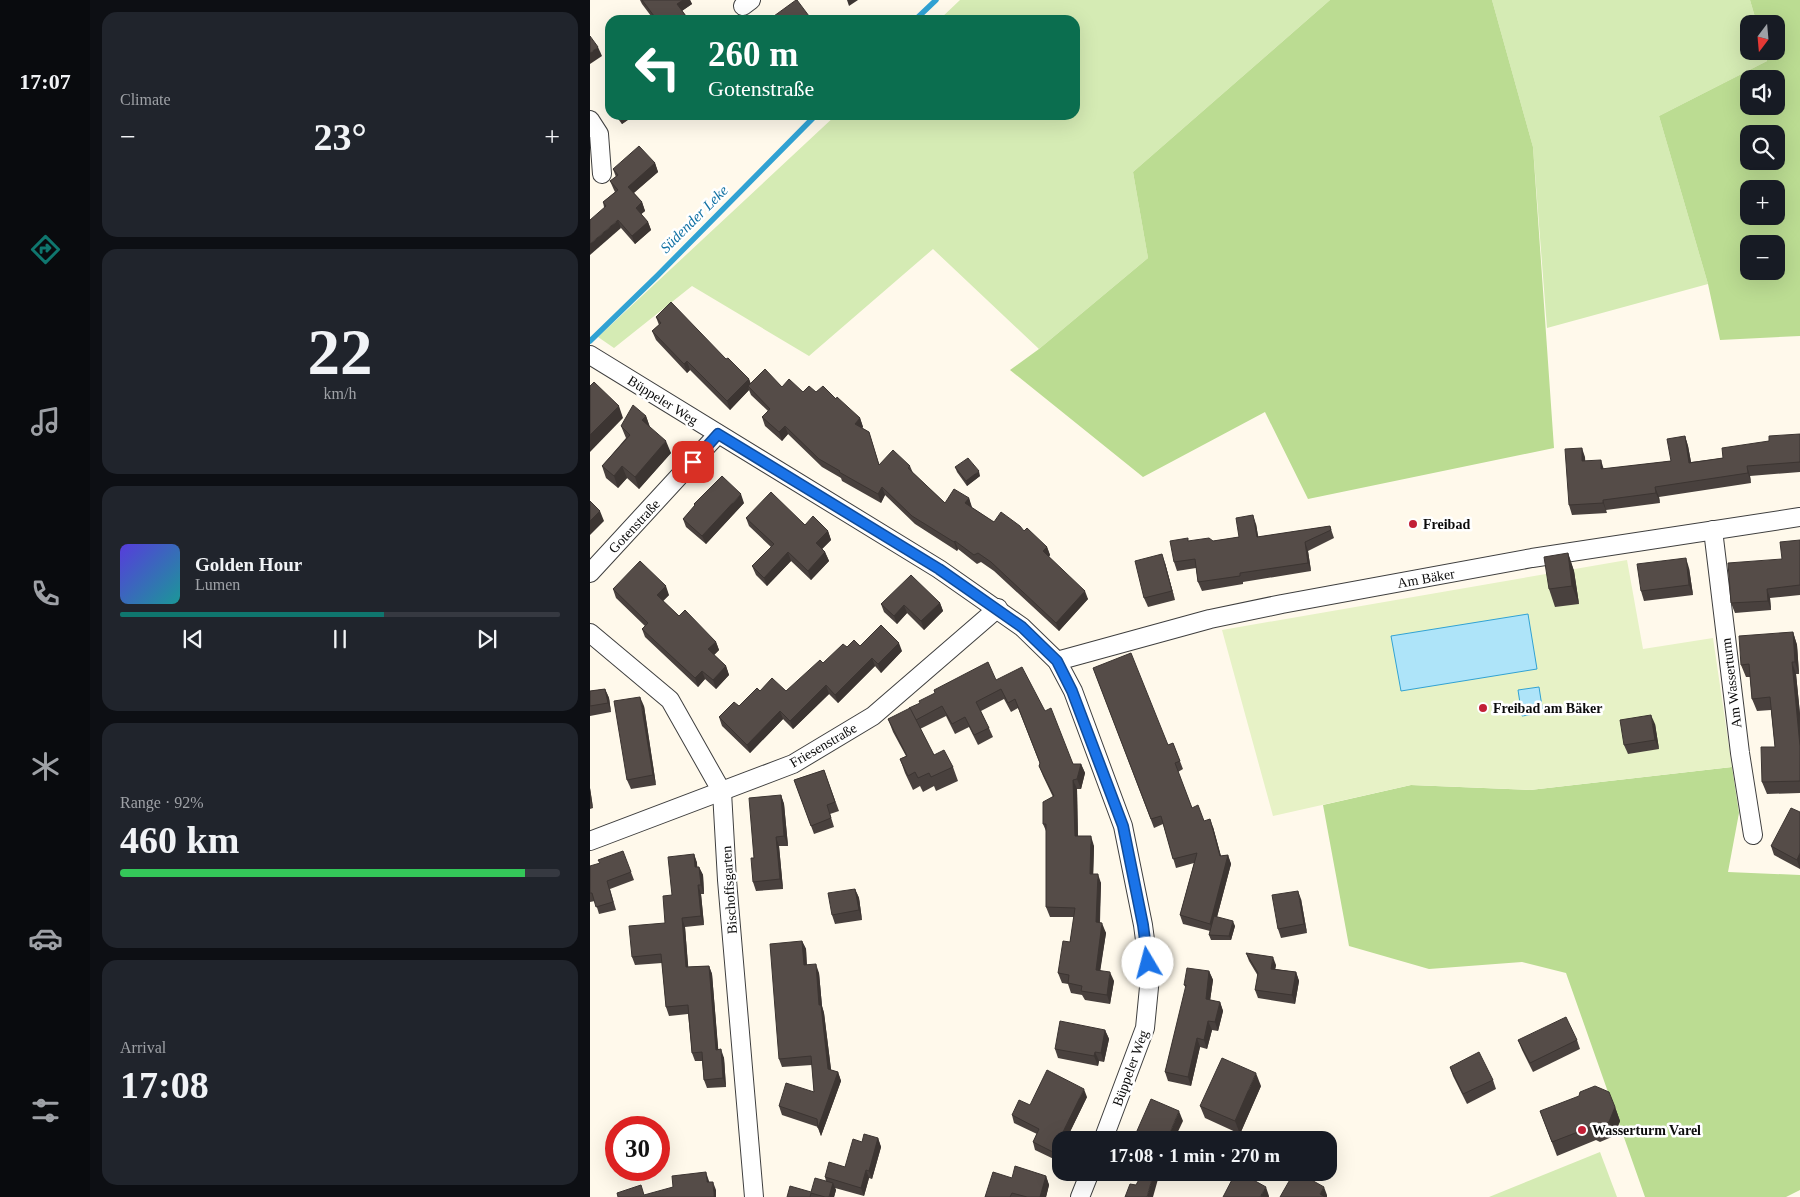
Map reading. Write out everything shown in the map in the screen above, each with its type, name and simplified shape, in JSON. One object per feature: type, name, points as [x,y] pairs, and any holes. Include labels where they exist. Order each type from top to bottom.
[{"type":"street","points":[[590,120],[599,134],[602,174]]},
{"type":"street","name":"Büppeler Weg","points":[[593,357],[939,569],[998,608],[1022,627],[1057,661],[1072,691],[1123,826],[1143,925],[1150,977],[1146,1028],[1106,1131]]},
{"type":"street","name":"Gotenstraße","points":[[590,573],[718,434]]},
{"type":"street","name":"Am Bäker","points":[[1057,661],[1210,619],[1282,604],[1532,558],[1800,517]]},
{"type":"street","name":"Am Wasserturm","points":[[1713,530],[1740,753],[1753,835]]},
{"type":"street","name":"Friesenstraße","points":[[590,840],[793,764],[873,716],[998,608]]},
{"type":"street","name":"Bischoffsgarten","points":[[590,633],[670,700],[722,792],[727,880],[754,1197]]},
{"type":"street","points":[[1080,1197],[1086,1181]]},
{"type":"green space","points":[[960,0],[1330,0],[1133,172],[1148,258],[1039,349],[933,249],[809,356],[692,286],[614,348],[598,337],[831,120],[1080,120],[1080,15],[944,15]]},
{"type":"green space","points":[[1330,0],[1492,0],[1533,147],[1554,448],[1308,499],[1265,412],[1143,477],[1010,370],[1039,349],[1148,258],[1133,172]]},
{"type":"green space","points":[[1492,0],[1750,0],[1754,15],[1740,15],[1740,60],[1767,61],[1749,70],[1740,70],[1740,75],[1659,116],[1708,284],[1547,328],[1533,147]]},
{"type":"green space","points":[[1750,0],[1800,0],[1800,336],[1720,340],[1708,284],[1659,116],[1740,75],[1740,115],[1785,115],[1785,70],[1749,70],[1767,61],[1785,60],[1785,15],[1754,15]]},
{"type":"green space","name":"Freibad am Bäker","points":[[1627,560],[1643,649],[1713,638],[1732,767],[1530,790],[1411,785],[1273,816],[1222,630]]},
{"type":"green space","points":[[1732,767],[1739,813],[1728,872],[1800,875],[1800,1190],[1786,1197],[1645,1197],[1566,973],[1522,962],[1429,969],[1349,946],[1323,805],[1411,785],[1530,790]]},
{"type":"green space","points":[[1600,1152],[1617,1197],[1489,1197]]},
{"type":"water","points":[[1528,614],[1537,669],[1401,691],[1391,636]]},
{"type":"water","points":[[1539,687],[1543,713],[1522,716],[1518,690]]},
{"type":"building","points":[[642,0],[683,0],[677,4],[685,15],[653,15]]},
{"type":"building","points":[[797,0],[808,15],[775,15]]},
{"type":"building","points":[[590,36],[598,47],[590,53]]},
{"type":"building","points":[[639,146],[655,163],[628,187],[642,202],[636,208],[648,222],[632,236],[618,220],[590,244],[590,220],[606,206],[603,202],[618,190],[610,181],[618,175],[613,169]]},
{"type":"building","points":[[671,302],[726,359],[728,358],[749,379],[727,401],[687,361],[684,364],[652,331],[661,323],[656,317]]},
{"type":"building","points":[[765,369],[782,387],[789,379],[803,392],[809,386],[816,392],[823,386],[860,418],[855,424],[869,432],[879,465],[893,450],[910,466],[908,468],[945,503],[954,489],[969,498],[965,503],[994,522],[1001,512],[1024,531],[1027,528],[1047,547],[1043,551],[1085,591],[1056,623],[991,562],[978,553],[974,555],[955,541],[912,516],[882,487],[878,494],[819,459],[785,426],[779,432],[762,417],[770,409],[748,386]]},
{"type":"building","points":[[594,382],[619,406],[590,435],[590,386]]},
{"type":"building","points":[[633,405],[646,416],[642,420],[666,441],[635,477],[622,466],[614,476],[602,466],[630,435],[621,426]]},
{"type":"building","points":[[1800,434],[1800,462],[1747,466],[1748,473],[1655,487],[1656,493],[1603,500],[1603,503],[1569,505],[1565,449],[1582,448],[1582,461],[1601,460],[1601,469],[1671,461],[1667,439],[1685,436],[1689,463],[1723,458],[1722,448],[1769,441],[1769,436]]},
{"type":"building","points":[[968,458],[979,471],[966,481],[955,467]]},
{"type":"building","points":[[722,476],[741,494],[702,536],[683,519],[694,504]]},
{"type":"building","points":[[771,492],[805,525],[813,516],[828,531],[816,543],[825,552],[808,571],[788,552],[764,578],[752,566],[774,544],[746,518]]},
{"type":"building","points":[[590,501],[600,511],[590,521]]},
{"type":"building","points":[[1253,515],[1257,537],[1330,526],[1331,530],[1305,542],[1308,563],[1240,573],[1240,576],[1198,582],[1195,559],[1174,562],[1170,541],[1188,538],[1188,541],[1209,538],[1213,541],[1239,537],[1236,518]]},
{"type":"building","points":[[1800,540],[1800,585],[1767,589],[1768,601],[1731,603],[1728,563],[1782,559],[1780,542]]},
{"type":"building","points":[[1568,553],[1572,586],[1549,589],[1544,557]]},
{"type":"building","points":[[1162,554],[1172,591],[1144,598],[1135,561]]},
{"type":"building","points":[[1686,558],[1689,585],[1641,591],[1637,564]]},
{"type":"building","points":[[640,561],[666,586],[657,595],[679,616],[685,610],[716,642],[708,649],[726,666],[713,680],[702,671],[695,678],[642,629],[648,623],[613,589]]},
{"type":"building","points":[[911,575],[940,603],[921,621],[904,605],[894,616],[881,604]]},
{"type":"building","points":[[881,625],[899,643],[878,664],[872,658],[835,695],[826,685],[790,721],[780,711],[747,745],[719,717],[734,702],[739,706],[757,688],[760,691],[772,678],[786,691],[820,660],[823,663],[843,644],[847,647],[854,640],[860,646]]},
{"type":"building","points":[[1793,632],[1795,662],[1792,662],[1800,746],[1800,781],[1762,782],[1761,747],[1775,747],[1770,697],[1752,699],[1749,664],[1741,665],[1739,636]]},
{"type":"building","points":[[1131,653],[1168,745],[1173,743],[1180,761],[1175,763],[1192,808],[1198,805],[1204,821],[1210,819],[1220,856],[1228,855],[1210,924],[1180,915],[1197,853],[1173,859],[1161,816],[1151,819],[1093,668]]},
{"type":"building","points":[[988,662],[996,680],[1022,667],[1045,711],[1051,708],[1073,764],[1081,764],[1077,779],[1073,780],[1075,836],[1091,836],[1090,874],[1098,874],[1096,922],[1102,923],[1096,970],[1110,972],[1107,995],[1081,991],[1082,986],[1068,983],[1069,975],[1058,973],[1063,941],[1070,942],[1075,908],[1046,907],[1046,824],[1043,824],[1043,802],[1054,796],[1039,766],[1040,763],[1015,699],[1008,703],[1001,689],[976,702],[989,728],[974,735],[965,717],[952,724],[942,706],[916,720],[909,708],[935,693],[934,690]]},
{"type":"building","points":[[605,689],[608,703],[590,706],[590,691]]},
{"type":"building","points":[[640,697],[653,775],[627,780],[614,701]]},
{"type":"building","points":[[910,708],[934,755],[944,750],[953,767],[931,777],[929,773],[918,778],[915,772],[908,776],[900,759],[907,756],[888,719]]},
{"type":"building","points":[[1651,715],[1655,740],[1624,745],[1620,720]]},
{"type":"building","points":[[824,770],[835,802],[827,805],[831,818],[811,826],[794,780]]},
{"type":"building","points":[[781,795],[784,836],[776,837],[780,879],[753,882],[751,858],[754,858],[749,798]]},
{"type":"building","points":[[1791,808],[1800,812],[1800,853],[1797,860],[1771,846]]},
{"type":"building","points":[[623,851],[631,872],[607,881],[613,902],[596,907],[592,893],[590,893],[590,866],[600,863],[598,860]]},
{"type":"building","points":[[694,854],[695,867],[699,867],[701,885],[698,885],[701,916],[682,918],[686,967],[709,966],[716,1050],[721,1049],[723,1078],[704,1080],[702,1052],[692,1053],[688,1005],[666,1007],[661,954],[632,957],[629,926],[665,923],[663,896],[672,895],[668,857]]},
{"type":"building","points":[[855,889],[859,910],[832,915],[828,893]]},
{"type":"building","points":[[1298,891],[1304,924],[1278,929],[1272,895]]},
{"type":"building","points":[[1214,916],[1233,921],[1229,936],[1209,935]]},
{"type":"building","points":[[802,941],[804,965],[816,964],[819,1005],[821,1005],[828,1069],[838,1072],[818,1128],[817,1119],[779,1106],[786,1083],[814,1092],[811,1056],[779,1059],[777,1034],[770,944]]},
{"type":"building","points":[[1246,953],[1273,957],[1271,969],[1296,972],[1292,995],[1255,990],[1258,973]]},
{"type":"building","points":[[1187,968],[1209,971],[1206,999],[1220,1002],[1215,1022],[1208,1021],[1204,1040],[1197,1038],[1188,1077],[1165,1072],[1186,985],[1184,985]]},
{"type":"building","points":[[1566,1017],[1577,1040],[1530,1063],[1518,1040]]},
{"type":"building","points":[[1060,1021],[1105,1030],[1101,1053],[1095,1052],[1094,1056],[1055,1049]]},
{"type":"building","points":[[1479,1052],[1493,1080],[1463,1094],[1450,1067]]},
{"type":"building","points":[[1222,1058],[1256,1073],[1235,1121],[1200,1106]]},
{"type":"building","points":[[1047,1070],[1084,1089],[1063,1131],[1052,1131],[1052,1152],[1033,1142],[1039,1129],[1012,1115],[1019,1100],[1030,1105]]},
{"type":"building","points":[[1595,1086],[1609,1092],[1615,1107],[1609,1122],[1552,1142],[1540,1111],[1579,1096],[1580,1092]]},
{"type":"building","points":[[1151,1099],[1179,1111],[1171,1131],[1137,1131]]},
{"type":"building","points":[[864,1134],[878,1138],[869,1171],[866,1170],[861,1188],[825,1177],[829,1162],[845,1167],[853,1139],[862,1142]]},
{"type":"building","points":[[1015,1166],[1046,1176],[1040,1197],[1027,1197],[1012,1193],[1010,1197],[985,1197],[993,1172],[1012,1178]]},
{"type":"building","points":[[706,1172],[707,1182],[713,1182],[714,1197],[618,1197],[617,1193],[641,1185],[644,1195],[673,1187],[672,1176]]},
{"type":"building","points":[[815,1178],[833,1183],[829,1197],[811,1193],[810,1197],[787,1197],[790,1186],[811,1192]]},
{"type":"building","points":[[1138,1181],[1151,1181],[1147,1197],[1125,1197],[1130,1184],[1136,1185]]},
{"type":"building","points":[[1231,1181],[1255,1181],[1266,1187],[1260,1197],[1223,1197]]},
{"type":"building","points":[[1289,1181],[1313,1181],[1324,1187],[1320,1194],[1325,1197],[1280,1197]]},
{"type":"waterway","name":"Südender Leke","points":[[920,15],[936,0]]},
{"type":"waterway","name":"Südender Leke","points":[[590,341],[811,120]]},
{"type":"place","name":"Freibad","points":[[1413,524]]},
{"type":"place","name":"Freibad am Bäker","points":[[1483,708]]},
{"type":"place","name":"Wasserturm Varel","points":[[1582,1130]]},
{"type":"route","points":[[693,462],[718,434],[939,569],[998,608],[1022,627],[1057,661],[1072,691],[1123,826],[1143,925],[1148,963]]}]
